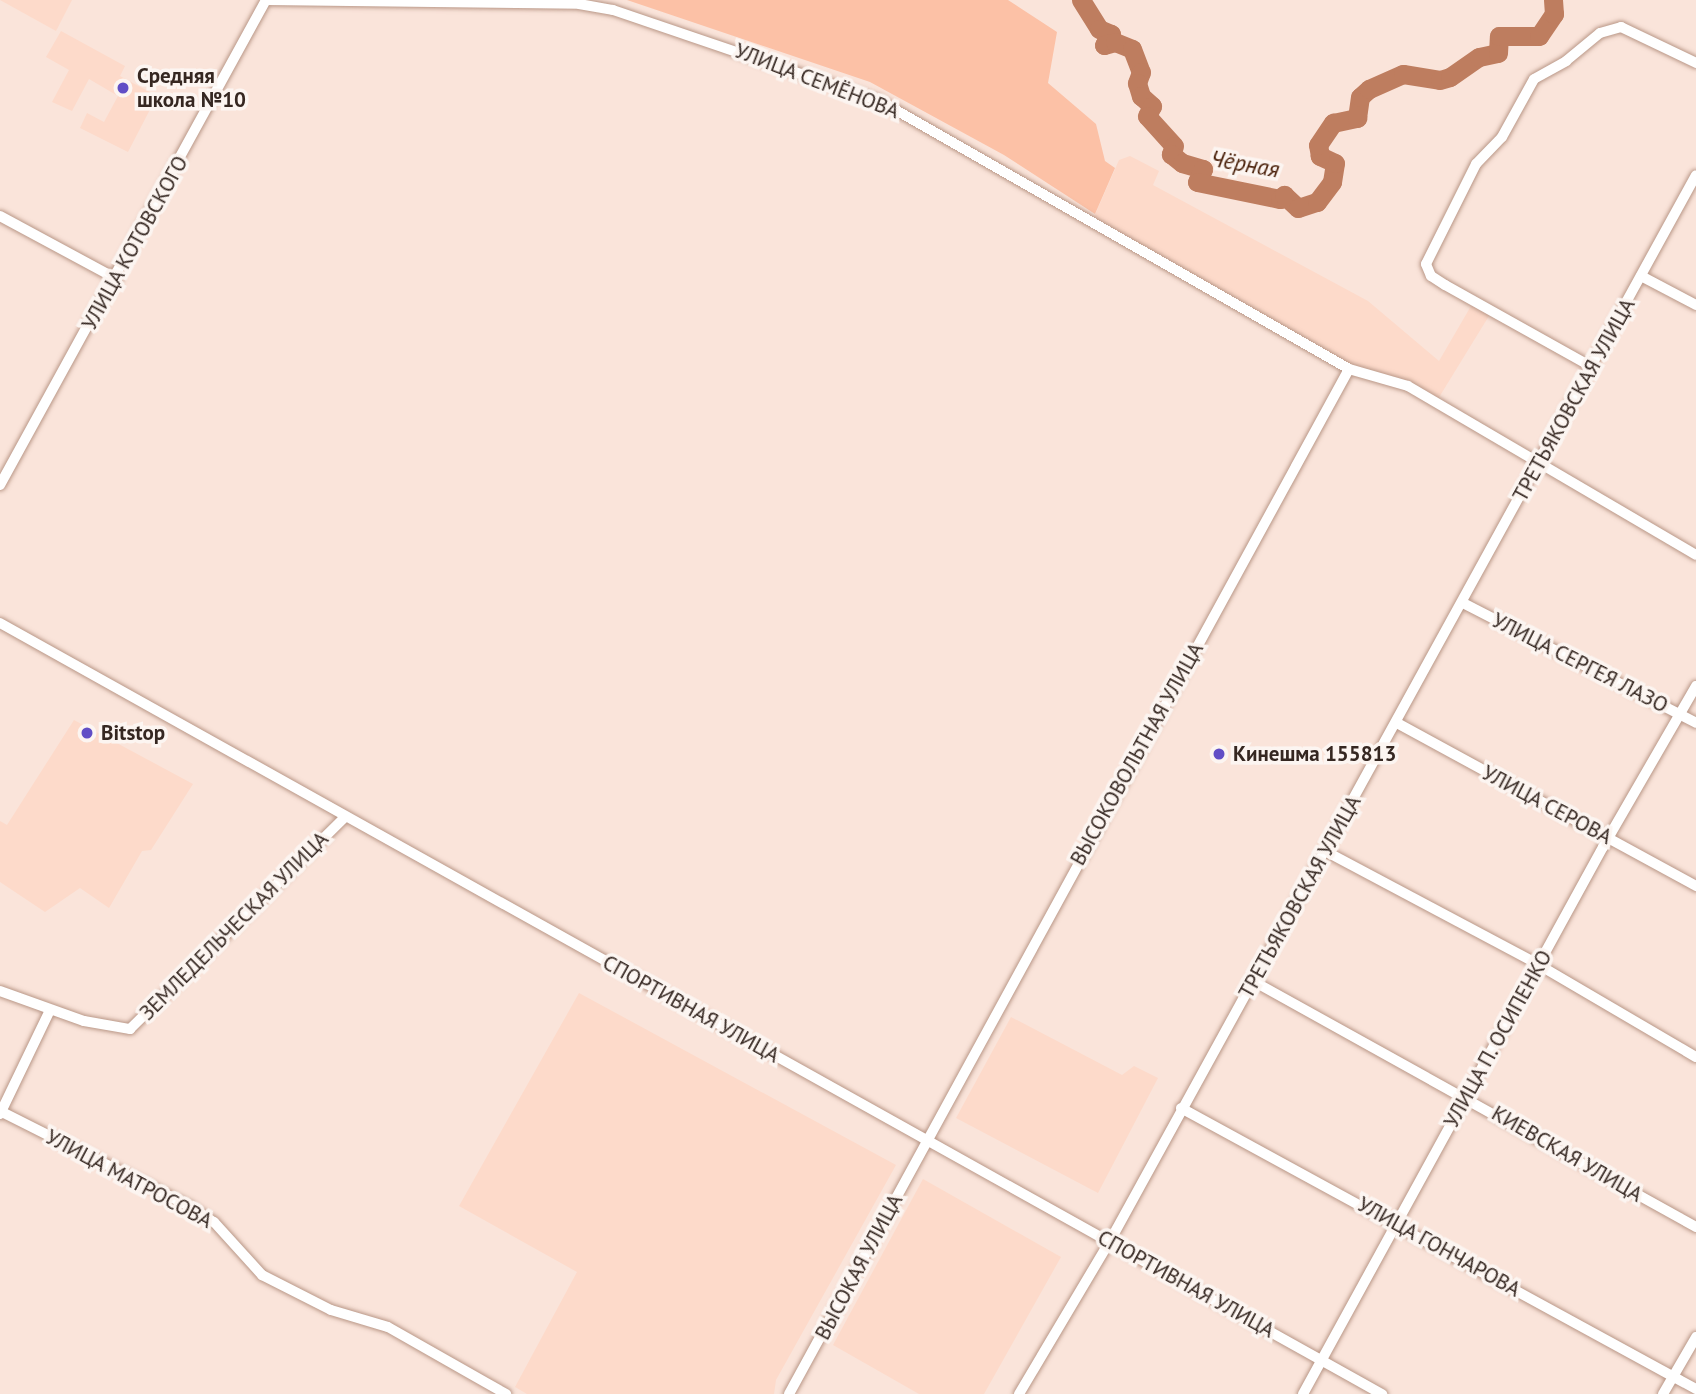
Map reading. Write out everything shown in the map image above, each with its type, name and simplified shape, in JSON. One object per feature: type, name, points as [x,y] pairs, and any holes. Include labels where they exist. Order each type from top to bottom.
[{"type":"street","name":"УЛИЦА КОТОВСКОГО","points":[[0,485],[117,279],[266,0]]},
{"type":"street","name":"УЛИЦА СЕМЁНОВА","points":[[266,0],[579,4],[614,9],[798,70],[880,101],[939,131],[1349,369],[1408,386],[1542,461],[1696,555]]},
{"type":"street","points":[[1592,367],[1445,285],[1431,276],[1426,264],[1476,164],[1502,137],[1534,79],[1566,61],[1600,33],[1621,27],[1696,64]]},
{"type":"street","name":"ТРЕТЬЯКОВСКАЯ УЛИЦА","points":[[1019,1394],[1110,1241],[1181,1108],[1464,603],[1695,178]]},
{"type":"street","points":[[0,216],[117,279]]},
{"type":"street","points":[[1642,276],[1696,305]]},
{"type":"street","name":"ВЫСОКОВОЛЬТНАЯ УЛИЦА","points":[[928,1140],[1349,369]]},
{"type":"street","name":"УЛИЦА СЕРГЕЯ ЛАЗО","points":[[1464,603],[1696,723]]},
{"type":"street","name":"СПОРТИВНАЯ УЛИЦА","points":[[0,624],[1382,1394]]},
{"type":"street","name":"УЛИЦА П. ОСИПЕНКО","points":[[1303,1394],[1394,1224],[1696,686]]},
{"type":"street","name":"УЛИЦА СЕРОВА","points":[[1397,723],[1696,887]]},
{"type":"street","name":"ЗЕМЛЕДЕЛЬЧЕСКАЯ УЛИЦА","points":[[0,991],[50,1010],[121,1031],[130,1029],[345,817]]},
{"type":"street","points":[[1325,851],[1539,965],[1696,1057]]},
{"type":"street","name":"КИЕВСКАЯ УЛИЦА","points":[[1253,981],[1467,1097],[1696,1227]]},
{"type":"street","points":[[0,1112],[50,1010]]},
{"type":"street","name":"УЛИЦА ГОНЧАРОВА","points":[[1181,1108],[1696,1389]]},
{"type":"street","name":"УЛИЦА МАТРОСОВА","points":[[0,1112],[189,1206],[214,1222],[262,1275],[331,1310],[388,1327],[502,1393]]},
{"type":"street","name":"ВЫСОКАЯ УЛИЦА","points":[[789,1394],[928,1140]]},
{"type":"street","points":[[1663,1394],[1696,1337]]},
{"type":"shaded area","points":[[0,0],[72,0],[56,31]]},
{"type":"shaded area","points":[[627,0],[1008,0],[1057,32],[1048,83],[1096,124],[1105,161],[1115,168],[1095,214],[1004,155],[870,82]]},
{"type":"shaded area","name":"Средняя школа №10","points":[[61,31],[125,66],[120,76],[157,96],[128,152],[80,128],[87,113],[104,122],[118,96],[89,79],[72,111],[52,102],[69,70],[46,57]]},
{"type":"shaded area","points":[[1130,156],[1159,171],[1153,185],[1368,301],[1439,361],[1471,306],[1492,311],[1438,399],[1351,366],[1094,217],[1119,160]]},
{"type":"shaded area","points":[[74,720],[193,784],[151,850],[142,851],[109,908],[80,888],[45,912],[0,882],[0,821],[7,825]]},
{"type":"shaded area","points":[[579,993],[896,1165],[776,1380],[774,1394],[527,1394],[515,1387],[577,1272],[459,1206]]},
{"type":"shaded area","points":[[1011,1017],[1122,1075],[1134,1066],[1158,1078],[1098,1193],[956,1118]]},
{"type":"shaded area","points":[[923,1179],[1061,1257],[984,1394],[919,1394],[833,1345]]},
{"type":"waterway","name":"Чёрная","points":[[1081,0],[1099,29],[1111,34],[1104,45],[1115,42],[1132,49],[1141,72],[1137,83],[1141,96],[1152,106],[1147,116],[1174,146],[1171,154],[1182,163],[1203,169],[1197,182],[1280,199],[1284,195],[1298,208],[1317,202],[1332,182],[1335,163],[1320,156],[1318,145],[1333,123],[1357,118],[1360,97],[1369,89],[1403,74],[1440,80],[1450,77],[1479,57],[1498,53],[1499,36],[1539,36],[1554,14],[1553,0]]},
{"type":"place","name":"Средняя школа №10","points":[[123,88]]},
{"type":"place","name":"Bitstop","points":[[87,733]]},
{"type":"place","name":"Кинешма 155813","points":[[1219,754]]}]
